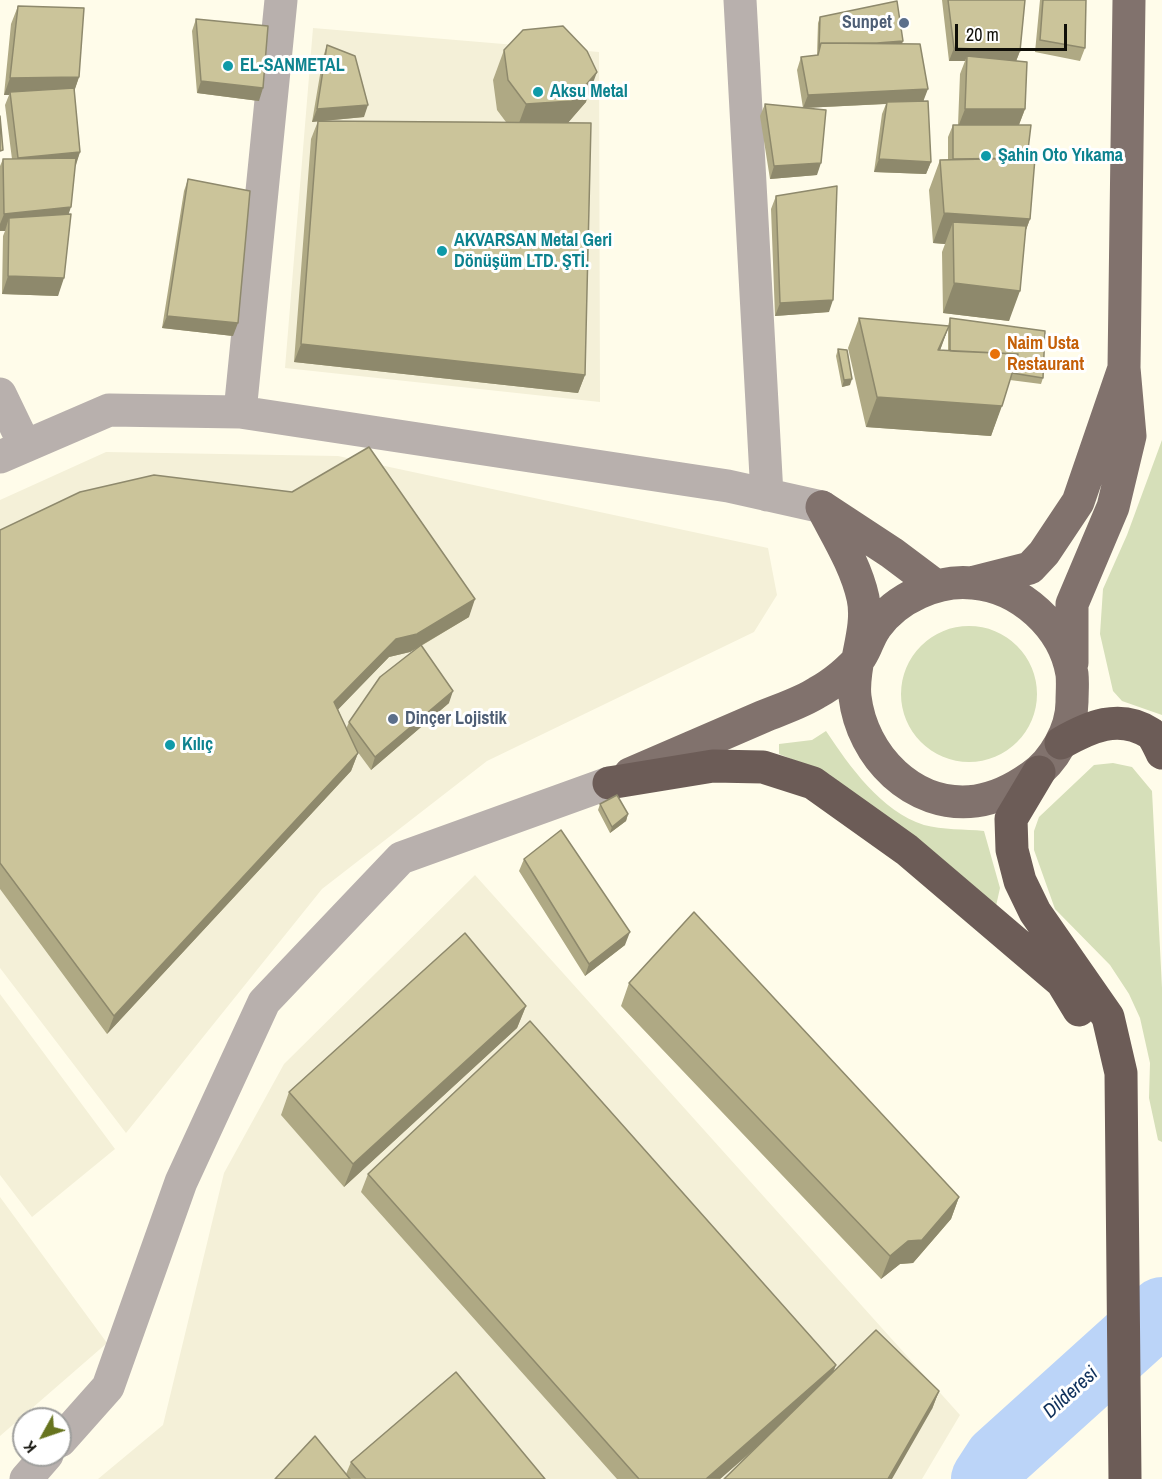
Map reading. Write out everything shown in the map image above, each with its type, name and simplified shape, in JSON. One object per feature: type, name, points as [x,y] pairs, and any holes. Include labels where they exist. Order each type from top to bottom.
[{"type":"highway","points":[[1061,743],[1089,727],[1122,722],[1152,734],[1162,753]]},
{"type":"highway","points":[[609,783],[713,766],[763,767],[813,783],[907,850],[1062,982],[1091,1030],[1120,1180]]},
{"type":"highway","points":[[1039,772],[1011,819],[1012,850],[1020,881],[1035,912],[1108,1017],[1121,1073],[1120,1180],[1125,1479]]},
{"type":"main road","points":[[822,507],[856,573],[864,601],[860,658],[854,694],[861,729],[879,761],[906,785],[940,799],[975,801],[1010,792],[1039,772],[1061,743],[1072,710],[1072,604],[1113,507],[1130,436],[1124,369],[1128,0]]},
{"type":"main road","points":[[609,783],[819,692],[860,658],[876,626],[902,601],[936,586],[972,582],[1030,568],[1044,553],[1078,502],[1124,369]]},
{"type":"main road","points":[[822,507],[892,553],[936,586]]},
{"type":"main road","points":[[972,582],[1007,591],[1038,611],[1060,640],[1072,674]]},
{"type":"street","points":[[240,412],[281,0]]},
{"type":"street","points":[[740,0],[767,495]]},
{"type":"street","points":[[0,394],[13,451],[108,410],[240,412],[728,486],[822,507]]},
{"type":"street","points":[[72,1428],[108,1387],[181,1182],[264,1002],[401,858],[609,783]]},
{"type":"street","points":[[26,1479],[36,1467]]},
{"type":"shaded area","name":"AKVARSAN Metal Geri Dönüşüm LTD. ŞTİ.","points":[[313,28],[599,52],[600,402],[285,368]]},
{"type":"shaded area","name":"Kılıç","points":[[106,452],[338,456],[768,548],[777,595],[754,632],[487,761],[322,889],[126,1133],[0,968],[0,500]]},
{"type":"shaded area","points":[[475,875],[960,1415],[922,1479],[98,1479],[163,1425],[224,1173],[284,1064]]},
{"type":"shaded area","points":[[0,994],[115,1149],[32,1217],[0,1175]]},
{"type":"shaded area","points":[[0,1197],[107,1343],[33,1407],[12,1407],[12,1426],[0,1436]]},
{"type":"green space","points":[[1162,440],[1162,715],[1122,701],[1113,691],[1100,634],[1103,589],[1127,535]]},
{"type":"green space","points":[[969,626],[995,631],[1007,637],[1017,646],[1026,656],[1032,668],[1037,694],[1032,720],[1026,732],[1017,742],[1007,751],[995,757],[969,762],[943,757],[931,751],[921,742],[912,732],[906,720],[901,694],[906,668],[912,656],[921,646],[931,637],[943,631]]},
{"type":"green space","points":[[826,731],[856,773],[880,799],[908,818],[931,827],[984,831],[1000,888],[996,906],[829,774],[779,754],[779,744],[812,740]]},
{"type":"green space","points":[[1113,763],[1132,767],[1152,791],[1162,988],[1162,1142],[1158,1140],[1149,1098],[1150,1063],[1140,1018],[1129,994],[1110,965],[1055,909],[1034,850],[1034,831],[1039,817],[1094,765]]},
{"type":"building","points":[[948,0],[1025,0],[1020,51],[954,48]]},
{"type":"building","points":[[1043,0],[1086,0],[1085,48],[1040,40]]},
{"type":"building","points":[[897,1],[903,41],[821,43],[819,49],[820,17]]},
{"type":"building","points":[[18,6],[84,8],[79,77],[10,78]]},
{"type":"building","name":"EL-SANMETAL","points":[[196,19],[268,26],[263,88],[201,81]]},
{"type":"building","points":[[563,26],[587,51],[597,72],[572,101],[526,104],[508,80],[504,50],[523,30]]},
{"type":"building","points":[[821,43],[920,44],[928,89],[808,95],[801,57],[818,55]]},
{"type":"building","points":[[327,45],[355,56],[368,105],[317,109]]},
{"type":"building","points":[[967,56],[1027,62],[1025,109],[965,109]]},
{"type":"building","points":[[74,88],[80,152],[18,158],[10,92]]},
{"type":"building","points":[[928,101],[931,162],[879,159],[887,102]]},
{"type":"building","points":[[765,104],[826,110],[821,163],[774,166]]},
{"type":"building","points":[[0,116],[3,150],[0,151]]},
{"type":"building","name":"AKVARSAN Metal Geri Dönüşüm LTD. ŞTİ.","points":[[318,121],[591,123],[585,375],[301,344]]},
{"type":"building","points":[[953,125],[1031,125],[1027,158],[953,159]]},
{"type":"building","points":[[76,158],[71,207],[4,214],[3,159]]},
{"type":"building","points":[[1035,158],[1030,219],[944,213],[940,160]]},
{"type":"building","points":[[188,179],[250,191],[238,323],[167,316]]},
{"type":"building","points":[[837,186],[833,300],[780,303],[776,196]]},
{"type":"building","points":[[71,214],[64,278],[8,276],[9,218]]},
{"type":"building","points":[[953,222],[1026,226],[1020,291],[954,283]]},
{"type":"building","points":[[859,318],[949,326],[938,350],[1018,354],[1002,406],[877,397]]},
{"type":"building","name":"Naim Usta Restaurant","points":[[950,318],[1045,331],[1043,378],[1012,373],[1018,354],[950,351]]},
{"type":"building","points":[[838,349],[847,350],[852,379],[844,380]]},
{"type":"building","name":"Kılıç","points":[[369,447],[475,599],[417,634],[396,639],[334,702],[358,753],[114,1016],[0,863],[0,530],[80,492],[154,475],[292,492]]},
{"type":"building","name":"Dinçer Lojistik","points":[[421,645],[453,691],[375,757],[349,722],[380,677]]},
{"type":"building","points":[[617,795],[628,814],[612,827],[600,804]]},
{"type":"building","points":[[561,830],[630,932],[589,964],[524,859]]},
{"type":"building","points":[[694,912],[959,1197],[922,1240],[908,1241],[890,1256],[629,983]]},
{"type":"building","points":[[465,933],[526,1006],[353,1164],[289,1092]]},
{"type":"building","points":[[530,1021],[836,1365],[706,1479],[639,1479],[368,1174]]},
{"type":"building","points":[[876,1330],[939,1391],[888,1479],[724,1479]]},
{"type":"building","points":[[456,1372],[545,1479],[366,1479],[351,1462]]},
{"type":"building","points":[[315,1436],[350,1479],[275,1479]]},
{"type":"waterway","name":"Dilderesi","points":[[985,1479],[998,1459],[1162,1311]]},
{"type":"place","name":"Sunpet","points":[[904,23]]},
{"type":"place","name":"EL-SANMETAL","points":[[228,66]]},
{"type":"place","name":"Aksu Metal","points":[[538,92]]},
{"type":"place","name":"Şahin Oto Yıkama","points":[[986,156]]},
{"type":"place","name":"AKVARSAN Metal Geri Dönüşüm LTD. ŞTİ.","points":[[442,251]]},
{"type":"place","name":"Naim Usta Restaurant","points":[[995,354]]},
{"type":"place","name":"Dinçer Lojistik","points":[[393,719]]},
{"type":"place","name":"Kılıç","points":[[170,745]]}]
